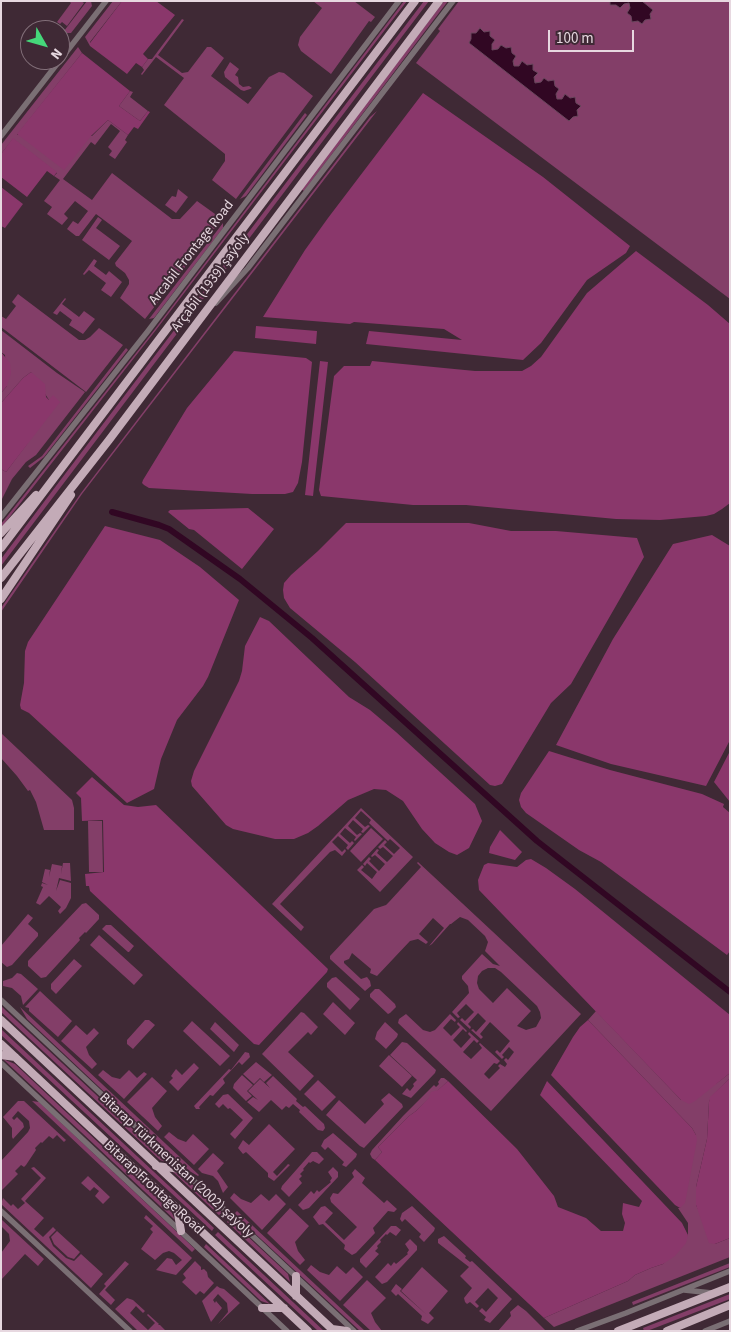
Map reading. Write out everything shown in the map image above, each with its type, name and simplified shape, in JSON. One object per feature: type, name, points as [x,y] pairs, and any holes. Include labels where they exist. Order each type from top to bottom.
[{"type":"main road","name":"Arçabil (1939) şaýoly","points":[[1,548],[415,1]]},
{"type":"main road","name":"Arçabil (1939) şaýoly","points":[[1,578],[109,440],[439,1]]},
{"type":"main road","points":[[1,599],[109,440]]},
{"type":"main road","points":[[1,533],[70,456]]},
{"type":"main road","name":"Bitarap Türkmenistan (2002) şaýoly","points":[[1,1020],[333,1330]]},
{"type":"main road","points":[[1,1044],[308,1331]]},
{"type":"main road","points":[[1,1055],[15,1057]]},
{"type":"main road","points":[[156,1166],[181,1169]]},
{"type":"main road","points":[[177,1208],[181,1231]]},
{"type":"main road","points":[[296,1276],[296,1296]]},
{"type":"main road","points":[[618,1331],[730,1287]]},
{"type":"main road","points":[[667,1331],[730,1306]]},
{"type":"main road","points":[[262,1308],[284,1308]]},
{"type":"main road","points":[[333,1330],[347,1331]]},
{"type":"street","points":[[1,136],[106,1]]},
{"type":"street","name":"Arcabil Frontage Road","points":[[1,517],[166,308],[399,1]]},
{"type":"street","points":[[191,330],[248,268],[453,1]]},
{"type":"street","points":[[1,1000],[354,1331]]},
{"type":"street","name":"Bitarap Frontage Road","points":[[1,1063],[287,1331]]},
{"type":"street","points":[[1,1211],[130,1331]]},
{"type":"street","points":[[577,1331],[730,1271]]},
{"type":"street","points":[[682,1290],[714,1293]]},
{"type":"street","points":[[706,1331],[730,1321]]},
{"type":"shaded area","points":[[69,1],[81,1],[84,3],[70,22],[70,20],[58,20],[71,3]]},
{"type":"shaded area","points":[[87,1],[91,1],[92,6],[71,33],[70,23]]},
{"type":"shaded area","points":[[113,1],[122,1],[90,42],[90,46],[85,37]]},
{"type":"shaded area","points":[[122,1],[156,1],[175,15],[143,54],[148,59],[142,67],[136,63],[127,74],[90,46],[90,43]]},
{"type":"shaded area","points":[[313,1],[354,1],[375,17],[371,22],[369,21],[331,74],[301,51],[298,45],[300,37],[322,8]]},
{"type":"shaded area","points":[[404,1],[407,1],[156,330],[1,528],[1,524],[155,329]]},
{"type":"shaded area","points":[[424,1],[429,1],[1,566],[1,559]]},
{"type":"shaded area","points":[[444,1],[448,1],[304,191],[301,189]]},
{"type":"shaded area","points":[[459,1],[730,1],[730,299],[416,63]]},
{"type":"shaded area","points":[[610,1],[642,1],[653,10],[650,14],[651,19],[645,20],[642,24],[638,21],[632,22],[631,16],[627,13],[630,8],[629,3],[624,4],[620,8],[616,5],[610,5]]},
{"type":"shaded area","points":[[182,19],[184,20],[158,55],[182,73],[188,72],[207,47],[211,47],[224,58],[211,76],[248,104],[269,77],[279,72],[284,73],[313,96],[236,199],[212,180],[225,161],[225,154],[164,105],[184,78],[156,57],[141,74],[144,70],[142,67],[148,59],[152,59]]},
{"type":"shaded area","points":[[480,28],[484,32],[490,31],[490,36],[495,40],[492,44],[492,50],[498,49],[501,45],[506,48],[511,47],[512,53],[516,56],[513,61],[514,66],[519,66],[522,61],[527,65],[533,64],[533,70],[538,73],[534,77],[535,83],[541,82],[544,78],[548,81],[554,80],[555,86],[559,89],[556,94],[557,99],[562,99],[565,94],[570,98],[575,97],[576,103],[581,106],[577,110],[578,116],[573,117],[569,121],[469,43],[471,33],[476,33]]},
{"type":"shaded area","points":[[78,47],[82,53],[70,68],[70,57]]},
{"type":"shaded area","points":[[82,53],[130,91],[119,106],[140,121],[148,111],[150,112],[138,129],[134,127],[128,135],[108,120],[91,136],[64,170],[17,134]]},
{"type":"shaded area","points":[[230,62],[239,69],[235,75],[238,77],[239,84],[243,87],[249,86],[252,88],[244,91],[241,90],[225,77],[224,72]]},
{"type":"shaded area","points":[[60,70],[69,70],[17,135],[92,136],[108,120],[128,135],[125,140],[127,142],[115,159],[109,155],[112,151],[108,147],[120,131],[111,124],[95,145],[91,142],[63,179],[92,200],[112,173],[172,219],[180,219],[197,201],[222,219],[145,319],[120,298],[129,284],[129,280],[115,263],[132,241],[96,214],[79,236],[76,236],[67,229],[73,221],[78,224],[88,211],[75,201],[64,214],[68,218],[62,225],[47,214],[52,207],[44,201],[60,180],[54,176],[57,173],[13,139],[1,154],[1,145]]},
{"type":"shaded area","points":[[130,91],[133,92],[130,97],[148,111],[140,121],[119,106]]},
{"type":"shaded area","points":[[423,93],[543,177],[630,246],[626,253],[587,280],[541,343],[523,360],[366,344],[369,331],[462,340],[444,329],[263,317],[305,250]]},
{"type":"shaded area","points":[[377,111],[82,494],[1,612],[1,608],[81,493],[370,117]]},
{"type":"shaded area","points":[[305,113],[307,115],[246,196],[240,199]]},
{"type":"shaded area","points":[[13,138],[57,172],[54,176],[47,171],[27,197],[1,177],[1,154]]},
{"type":"shaded area","points":[[1,187],[23,204],[5,228],[1,226]]},
{"type":"shaded area","points":[[178,189],[188,197],[176,213],[165,205],[172,196],[176,197]]},
{"type":"shaded area","points":[[98,217],[102,220],[96,228],[120,246],[109,260],[82,240]]},
{"type":"shaded area","points":[[223,223],[223,228],[154,318],[149,319]]},
{"type":"shaded area","points":[[636,251],[708,305],[730,324],[730,503],[714,514],[706,516],[660,520],[616,519],[466,505],[413,505],[321,496],[319,490],[334,376],[344,366],[370,366],[372,361],[475,371],[522,371],[541,357],[587,293]]},
{"type":"shaded area","points":[[94,259],[97,261],[94,266],[106,275],[109,271],[122,282],[111,297],[101,290],[106,283],[89,270],[83,274]]},
{"type":"shaded area","points":[[18,294],[79,340],[85,340],[90,337],[99,328],[123,345],[86,392],[1,327],[1,316],[6,319],[16,306],[12,302]]},
{"type":"shaded area","points":[[65,298],[62,304],[79,317],[84,311],[95,319],[83,334],[69,325],[72,320],[60,311],[57,315],[53,313]]},
{"type":"shaded area","points":[[256,326],[317,331],[316,344],[255,338]]},
{"type":"shaded area","points":[[1,330],[85,392],[36,455],[26,462],[12,479],[1,501],[1,469],[6,472],[27,444],[49,400],[31,372],[23,378],[1,403],[1,393],[7,386],[5,355],[1,352]]},
{"type":"shaded area","points":[[126,348],[128,350],[44,457],[30,468],[28,466],[42,456]]},
{"type":"shaded area","points":[[234,351],[306,358],[312,362],[302,462],[298,483],[293,492],[285,494],[252,494],[149,488],[144,485],[142,483],[143,480],[187,408]]},
{"type":"shaded area","points":[[1,352],[10,363],[11,373],[7,386],[1,393]]},
{"type":"shaded area","points":[[320,361],[328,362],[313,496],[305,495]]},
{"type":"shaded area","points":[[31,372],[45,384],[46,397],[49,400],[53,395],[60,402],[6,472],[1,469],[1,403],[23,378]]},
{"type":"shaded area","points":[[248,508],[274,529],[242,569],[194,530],[189,529],[168,512],[170,510]]},
{"type":"shaded area","points":[[346,523],[469,523],[511,531],[556,531],[637,538],[644,557],[571,684],[551,703],[502,784],[490,785],[355,662],[290,608],[284,598],[284,583]]},
{"type":"shaded area","points":[[105,526],[160,540],[200,567],[239,600],[208,677],[177,720],[161,759],[154,789],[127,803],[29,713],[21,709],[20,705],[24,683],[25,651],[28,642]]},
{"type":"shaded area","points":[[712,535],[730,546],[730,740],[706,786],[611,764],[556,745],[613,639],[673,544]]},
{"type":"shaded area","points":[[260,617],[269,621],[349,697],[370,710],[396,732],[475,804],[482,821],[469,848],[457,855],[435,843],[422,829],[403,801],[386,790],[374,789],[348,800],[318,826],[294,839],[275,839],[233,829],[226,825],[192,786],[191,781],[194,771],[239,681],[245,646]]},
{"type":"shaded area","points":[[1,733],[72,800],[74,830],[44,830],[36,802],[30,790],[28,791],[1,758]]},
{"type":"shaded area","points":[[549,751],[610,770],[702,794],[724,804],[723,807],[730,813],[730,951],[727,955],[601,862],[579,850],[526,813],[521,807],[519,800],[521,793]]},
{"type":"shaded area","points":[[730,751],[730,802],[714,782]]},
{"type":"shaded area","points":[[92,777],[124,805],[138,807],[156,805],[328,969],[259,1045],[254,1044],[90,891],[89,886],[86,886],[85,874],[104,872],[103,820],[82,821],[81,798],[76,793]]},
{"type":"shaded area","points":[[361,808],[413,857],[380,892],[357,870],[362,865],[364,867],[361,870],[372,879],[377,872],[367,863],[365,866],[363,864],[369,857],[371,859],[369,861],[379,871],[385,864],[375,855],[371,856],[377,849],[379,850],[377,853],[387,862],[393,856],[383,847],[380,849],[378,847],[385,840],[387,842],[384,845],[394,854],[400,848],[390,839],[388,841],[369,823],[371,820],[361,811],[355,818],[365,827],[370,826],[363,833],[361,832],[363,829],[353,820],[348,826],[357,835],[362,834],[355,841],[356,837],[345,828],[340,834],[350,843],[352,841],[354,843],[348,850],[346,848],[348,845],[338,836],[332,842],[342,852],[345,849],[346,851],[342,856],[335,850],[330,852],[280,904],[304,927],[301,931],[272,904]]},
{"type":"shaded area","points":[[88,821],[102,821],[103,872],[89,872]]},
{"type":"shaded area","points":[[371,828],[383,839],[361,862],[350,851]]},
{"type":"shaded area","points":[[500,830],[522,852],[515,860],[489,853],[490,847]]},
{"type":"shaded area","points":[[531,859],[575,889],[730,1015],[730,1073],[695,1101],[689,1104],[681,1100],[479,890],[478,880],[484,865],[488,863],[517,867],[526,860]]},
{"type":"shaded area","points":[[63,863],[70,863],[71,881],[59,878],[56,891],[60,880],[71,883],[71,898],[66,908],[60,914],[58,911],[61,907],[49,896],[40,905],[36,903],[43,887],[41,886],[42,883],[48,885],[42,882],[45,869],[50,870],[49,877],[52,864],[62,866],[61,874]]},
{"type":"shaded area","points":[[417,863],[581,1014],[491,1111],[398,1023],[399,1019],[406,1014],[423,1030],[430,1032],[435,1030],[450,1014],[456,1020],[455,1022],[451,1019],[443,1028],[451,1036],[460,1027],[457,1024],[458,1022],[467,1031],[463,1029],[453,1040],[461,1048],[471,1037],[468,1034],[469,1032],[479,1041],[477,1043],[474,1040],[463,1052],[471,1059],[482,1048],[480,1043],[500,1061],[497,1064],[494,1063],[484,1074],[489,1079],[500,1068],[498,1066],[500,1064],[505,1067],[507,1064],[504,1060],[506,1058],[508,1060],[514,1052],[509,1047],[502,1055],[504,1057],[502,1059],[495,1052],[497,1050],[500,1053],[510,1041],[490,1022],[480,1034],[483,1037],[481,1039],[471,1030],[473,1029],[476,1032],[486,1021],[478,1013],[468,1024],[471,1027],[470,1029],[460,1020],[462,1018],[465,1021],[474,1012],[466,1004],[457,1013],[460,1017],[458,1018],[452,1012],[469,993],[468,986],[462,979],[462,976],[482,954],[493,964],[500,966],[485,951],[488,942],[485,936],[468,920],[460,917],[450,924],[429,946],[444,928],[433,918],[419,934],[428,942],[426,944],[418,939],[410,941],[377,976],[370,973],[371,969],[352,953],[344,963],[361,979],[367,977],[370,981],[371,986],[365,991],[330,959],[330,956],[374,909],[386,905],[421,867]],"holes":[[[488,968],[495,968],[537,1006],[541,1018],[536,1027],[526,1030],[517,1026],[531,1011],[507,988],[493,1003],[479,989],[477,983],[478,976]]]},
{"type":"shaded area","points":[[86,903],[99,915],[99,919],[79,938],[80,940],[46,977],[41,978],[28,966],[28,961],[82,904]]},
{"type":"shaded area","points":[[28,914],[33,918],[28,924],[38,933],[38,936],[12,965],[7,967],[1,962],[1,946]]},
{"type":"shaded area","points":[[106,925],[111,925],[134,946],[129,952],[102,929]]},
{"type":"shaded area","points":[[99,935],[143,975],[134,985],[90,945]]},
{"type":"shaded area","points":[[74,959],[82,966],[56,994],[51,989],[51,984]]},
{"type":"shaded area","points":[[17,973],[21,974],[38,989],[23,1005],[21,996],[12,988],[3,986],[3,981],[12,978]]},
{"type":"shaded area","points":[[336,977],[360,999],[350,1010],[327,987],[327,983]]},
{"type":"shaded area","points":[[375,989],[379,989],[395,1004],[396,1007],[390,1013],[388,1014],[370,997],[370,994]]},
{"type":"shaded area","points":[[40,991],[72,1021],[58,1037],[29,1011],[29,1008],[25,1007]]},
{"type":"shaded area","points":[[333,1002],[355,1023],[345,1035],[323,1014]]},
{"type":"shaded area","points":[[1,1006],[169,1163],[160,1160],[1,1012]]},
{"type":"shaded area","points":[[20,1007],[199,1175],[186,1169],[27,1019]]},
{"type":"shaded area","points":[[596,1011],[681,1100],[717,1083],[730,1073],[730,1078],[711,1097],[709,1102],[707,1139],[696,1187],[696,1205],[715,1244],[730,1238],[730,1257],[554,1327],[544,1318],[628,1281],[635,1275],[663,1264],[688,1235],[688,1223],[678,1208],[680,1208],[696,1135],[692,1128],[588,1020]]},
{"type":"shaded area","points":[[301,1012],[318,1027],[311,1035],[308,1032],[288,1052],[314,1076],[300,1091],[262,1054]]},
{"type":"shaded area","points":[[145,1020],[149,1020],[155,1025],[133,1049],[127,1044],[127,1040]]},
{"type":"shaded area","points":[[588,1020],[692,1128],[696,1135],[697,1140],[685,1203],[680,1208],[675,1205],[551,1075],[573,1037]]},
{"type":"shaded area","points":[[192,1021],[230,1056],[220,1066],[183,1031]]},
{"type":"shaded area","points":[[215,1022],[239,1045],[234,1052],[210,1029]]},
{"type":"shaded area","points":[[385,1022],[398,1034],[386,1049],[375,1039],[377,1032]]},
{"type":"shaded area","points":[[76,1025],[87,1035],[94,1028],[99,1033],[86,1047],[89,1055],[97,1064],[92,1069],[61,1041]]},
{"type":"shaded area","points":[[1,1029],[214,1228],[212,1231],[1,1035]]},
{"type":"shaded area","points":[[402,1042],[407,1043],[436,1070],[411,1098],[402,1094],[407,1088],[410,1091],[417,1080],[390,1055]]},
{"type":"shaded area","points":[[245,1052],[249,1053],[250,1057],[242,1065],[239,1062],[223,1079],[225,1083],[213,1096],[210,1095],[199,1107],[200,1109],[196,1109],[194,1106],[229,1069],[231,1070]]},
{"type":"shaded area","points":[[389,1055],[412,1076],[402,1087],[379,1066]]},
{"type":"shaded area","points":[[3,1059],[15,1064],[171,1211],[175,1220]]},
{"type":"shaded area","points":[[256,1062],[272,1075],[264,1082],[260,1078],[254,1084],[243,1074]]},
{"type":"shaded area","points":[[194,1063],[199,1068],[178,1091],[169,1082],[173,1078],[171,1076],[176,1069],[182,1075]]},
{"type":"shaded area","points":[[103,1070],[112,1077],[120,1079],[129,1070],[137,1078],[144,1072],[147,1074],[124,1099],[98,1075]]},
{"type":"shaded area","points":[[242,1075],[253,1085],[247,1091],[252,1096],[246,1101],[233,1088]]},
{"type":"shaded area","points":[[273,1076],[297,1099],[296,1101],[303,1107],[305,1106],[324,1124],[325,1128],[323,1131],[318,1130],[293,1104],[289,1108],[286,1106],[282,1110],[271,1100],[259,1112],[247,1102],[253,1097],[258,1100],[248,1091],[260,1079],[270,1088],[266,1083]]},
{"type":"shaded area","points":[[152,1077],[167,1091],[152,1108],[155,1117],[162,1126],[158,1131],[127,1102]]},
{"type":"shaded area","points":[[441,1078],[448,1081],[378,1147],[382,1152],[375,1160],[372,1158],[370,1154],[372,1150],[434,1085],[436,1087],[439,1084],[438,1082]]},
{"type":"shaded area","points":[[730,1078],[730,1238],[715,1244],[709,1243],[696,1205],[696,1187],[707,1139],[710,1097]]},
{"type":"shaded area","points":[[318,1080],[336,1097],[322,1111],[304,1094]]},
{"type":"shaded area","points":[[448,1081],[517,1149],[554,1196],[558,1207],[586,1218],[601,1231],[623,1231],[625,1223],[622,1214],[623,1203],[639,1207],[642,1201],[540,1095],[547,1081],[682,1223],[688,1235],[686,1243],[675,1256],[663,1264],[635,1275],[628,1281],[544,1318],[375,1160],[382,1152],[378,1147],[429,1098],[431,1092],[438,1090]]},
{"type":"shaded area","points":[[389,1093],[403,1107],[364,1148],[326,1115],[339,1100],[365,1124],[384,1104],[381,1100]]},
{"type":"shaded area","points":[[228,1094],[253,1118],[235,1139],[230,1134],[243,1120],[223,1104],[219,1108],[215,1104],[223,1095]]},
{"type":"shaded area","points":[[18,1101],[24,1101],[66,1140],[64,1142],[57,1135],[53,1139],[49,1136],[41,1142],[35,1148],[36,1150],[26,1165],[24,1167],[21,1165],[15,1171],[18,1174],[1,1191],[1,1161],[30,1128],[29,1121],[18,1111],[12,1118],[14,1120],[17,1117],[24,1127],[13,1139],[12,1128],[3,1117]]},
{"type":"shaded area","points":[[32,1101],[39,1102],[195,1249],[192,1252]]},
{"type":"shaded area","points":[[269,1124],[295,1149],[273,1172],[277,1176],[288,1164],[290,1165],[274,1181],[268,1177],[268,1173],[246,1152],[243,1154],[238,1148],[243,1140],[249,1145]]},
{"type":"shaded area","points":[[169,1132],[186,1142],[193,1134],[209,1149],[194,1165],[164,1137]]},
{"type":"shaded area","points":[[333,1133],[357,1154],[346,1167],[342,1165],[344,1162],[328,1147],[325,1150],[321,1146],[324,1140]]},
{"type":"shaded area","points":[[312,1152],[317,1152],[324,1159],[319,1164],[313,1161],[309,1162],[300,1174],[302,1176],[299,1179],[302,1183],[289,1197],[281,1189],[282,1186]]},
{"type":"shaded area","points":[[213,1153],[224,1163],[217,1171],[228,1187],[223,1193],[218,1181],[213,1176],[202,1173],[198,1169]]},
{"type":"shaded area","points":[[34,1167],[46,1178],[25,1201],[44,1218],[34,1229],[43,1237],[53,1227],[56,1230],[49,1237],[53,1246],[66,1258],[74,1261],[81,1254],[103,1274],[91,1288],[1,1204],[3,1198],[11,1206],[13,1204],[18,1209],[25,1203],[21,1199],[41,1178],[31,1168]]},
{"type":"shaded area","points":[[333,1167],[338,1172],[338,1177],[309,1208],[303,1210],[298,1205],[311,1191],[314,1194],[317,1190],[319,1192],[331,1182],[332,1178],[328,1172]]},
{"type":"shaded area","points":[[355,1169],[365,1178],[362,1183],[384,1203],[387,1200],[397,1209],[394,1212],[388,1211],[373,1228],[375,1233],[352,1255],[344,1249],[345,1245],[323,1224],[319,1225],[313,1217],[321,1207],[325,1206],[333,1213],[325,1222],[344,1240],[357,1227],[331,1202],[330,1198],[333,1193],[338,1194],[354,1177],[352,1173]]},
{"type":"shaded area","points":[[172,1171],[183,1176],[226,1216],[223,1219]]},
{"type":"shaded area","points":[[88,1176],[110,1197],[103,1204],[95,1196],[99,1191],[94,1187],[90,1191],[81,1183]]},
{"type":"shaded area","points":[[234,1193],[241,1199],[251,1203],[261,1194],[269,1201],[276,1194],[286,1204],[262,1230],[230,1198]]},
{"type":"shaded area","points":[[412,1206],[435,1228],[424,1242],[419,1237],[421,1234],[405,1219],[402,1222],[400,1219],[402,1213]]},
{"type":"shaded area","points":[[290,1208],[309,1226],[295,1242],[298,1251],[305,1260],[300,1265],[267,1233]]},
{"type":"shaded area","points":[[237,1211],[365,1331],[360,1331],[234,1214]]},
{"type":"shaded area","points":[[146,1215],[192,1258],[176,1275],[156,1270],[167,1258],[172,1259],[176,1265],[182,1260],[174,1253],[169,1251],[163,1253],[155,1260],[141,1249],[153,1232],[150,1229],[153,1226],[144,1218]]},
{"type":"shaded area","points":[[1,1219],[44,1259],[38,1266],[25,1254],[1,1280],[1,1253],[10,1241],[9,1234],[1,1226]]},
{"type":"shaded area","points":[[229,1219],[288,1274],[290,1282],[227,1222]]},
{"type":"shaded area","points":[[391,1226],[396,1226],[401,1230],[396,1236],[390,1232],[380,1240],[381,1242],[375,1251],[379,1254],[366,1268],[360,1262],[360,1259]]},
{"type":"shaded area","points":[[57,1231],[80,1252],[74,1259],[68,1257],[54,1244],[51,1237]]},
{"type":"shaded area","points":[[218,1232],[324,1331],[318,1331],[215,1235]]},
{"type":"shaded area","points":[[444,1236],[466,1256],[465,1258],[470,1262],[472,1261],[512,1299],[490,1323],[484,1320],[486,1317],[479,1311],[482,1308],[486,1312],[498,1298],[488,1288],[475,1302],[479,1306],[477,1308],[470,1302],[467,1304],[465,1302],[464,1298],[472,1288],[460,1276],[469,1267],[438,1243],[438,1239]]},
{"type":"shaded area","points":[[410,1239],[417,1246],[417,1250],[387,1282],[382,1284],[375,1277],[388,1263],[391,1266],[394,1262],[396,1264],[408,1254],[409,1250],[405,1244]]},
{"type":"shaded area","points":[[206,1244],[270,1304],[261,1301],[204,1247]]},
{"type":"shaded area","points":[[125,1261],[129,1264],[105,1290],[115,1300],[111,1305],[99,1294],[106,1286],[104,1284]]},
{"type":"shaded area","points":[[195,1261],[201,1267],[201,1270],[204,1269],[207,1272],[208,1277],[214,1283],[204,1294],[200,1291],[196,1295],[182,1282],[186,1278],[183,1274]]},
{"type":"shaded area","points":[[730,1263],[730,1267],[633,1305],[632,1302]]},
{"type":"shaded area","points":[[311,1265],[320,1272],[329,1275],[337,1266],[346,1274],[353,1267],[363,1277],[340,1301],[307,1270]]},
{"type":"shaded area","points":[[422,1267],[448,1291],[429,1313],[434,1318],[428,1324],[421,1320],[422,1316],[398,1294],[396,1296],[391,1291],[396,1284],[402,1289],[400,1291],[427,1315],[401,1291]]},
{"type":"shaded area","points":[[367,1280],[386,1298],[371,1313],[382,1331],[371,1331],[343,1305]]},
{"type":"shaded area","points":[[217,1286],[224,1289],[240,1303],[218,1324],[228,1312],[227,1303],[218,1294],[213,1300],[222,1308],[211,1322],[202,1301]]},
{"type":"shaded area","points":[[730,1294],[730,1299],[644,1331],[643,1328]]},
{"type":"shaded area","points":[[127,1298],[133,1300],[145,1311],[143,1313],[136,1306],[130,1313],[148,1330],[155,1323],[148,1314],[166,1331],[138,1331],[115,1309]]},
{"type":"shaded area","points":[[518,1305],[546,1331],[498,1331],[511,1316],[510,1312]]},
{"type":"waterway","points":[[112,512],[169,529],[240,579],[312,638],[537,841],[730,992]]}]
